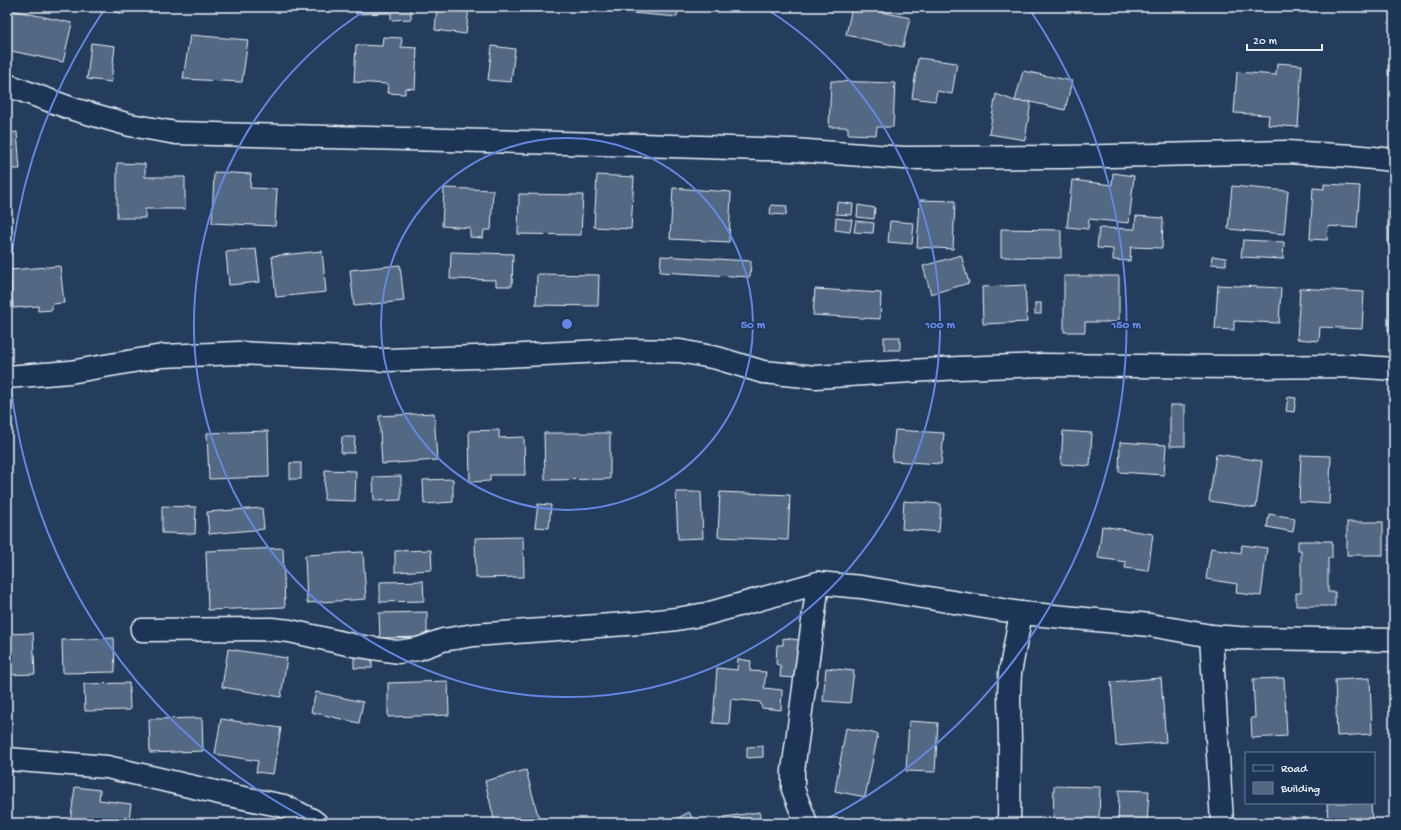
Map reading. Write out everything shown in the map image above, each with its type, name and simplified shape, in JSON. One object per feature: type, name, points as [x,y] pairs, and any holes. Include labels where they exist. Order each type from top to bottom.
[{"type":"street","points":[[7,85],[73,109],[130,125],[176,133],[793,150],[904,158],[1066,158],[1287,152],[1394,160]]},
{"type":"street","points":[[7,377],[70,372],[170,356],[239,353],[387,360],[622,350],[680,351],[717,358],[763,372],[816,377],[958,368],[1043,365],[1217,367],[1351,366],[1394,369]]},
{"type":"street","points":[[806,823],[793,788],[793,771],[818,583]]},
{"type":"street","points":[[142,630],[271,629],[290,631],[352,645],[398,652],[418,649],[443,640],[474,635],[677,619],[706,614],[818,583],[861,587],[1020,613],[1150,625],[1211,636],[1239,638],[1394,640]]},
{"type":"street","points":[[1009,823],[1010,673],[1020,613]]},
{"type":"street","points":[[1211,636],[1222,823]]},
{"type":"street","points":[[7,759],[107,768],[145,775],[224,794],[284,806],[316,823]]},
{"type":"building","points":[[97,7],[125,7],[124,14]]},
{"type":"building","points":[[356,7],[426,7],[426,9],[411,9],[411,19],[391,20],[391,13],[356,14]]},
{"type":"building","points":[[437,7],[469,7],[466,34],[435,30]]},
{"type":"building","points":[[621,7],[678,7],[677,17],[620,12]]},
{"type":"building","points":[[852,7],[873,7],[873,10],[910,18],[903,47],[846,35]]},
{"type":"building","points":[[7,9],[72,23],[63,62],[7,50]]},
{"type":"building","points":[[190,35],[248,40],[242,82],[183,79]]},
{"type":"building","points":[[383,37],[402,38],[401,47],[417,48],[415,89],[405,88],[405,94],[387,93],[388,84],[354,82],[356,45],[382,46]]},
{"type":"building","points":[[91,43],[115,46],[111,82],[87,79]]},
{"type":"building","points":[[492,46],[515,49],[511,82],[488,80]]},
{"type":"building","points":[[918,58],[957,63],[952,94],[937,91],[935,101],[912,98]]},
{"type":"building","points":[[1277,63],[1302,65],[1298,127],[1268,125],[1269,115],[1234,113],[1237,72],[1276,75]]},
{"type":"building","points":[[1388,65],[1394,65],[1394,76],[1388,75]]},
{"type":"building","points":[[1023,71],[1072,81],[1065,110],[1031,102],[1015,101]]},
{"type":"building","points":[[831,81],[895,83],[893,127],[877,127],[876,135],[848,134],[848,127],[829,127]]},
{"type":"building","points":[[996,94],[1015,101],[1031,102],[1025,140],[989,134]]},
{"type":"building","points":[[17,132],[20,169],[7,169],[7,133]]},
{"type":"building","points":[[117,163],[145,164],[145,177],[185,177],[185,209],[145,209],[145,218],[117,218]]},
{"type":"building","points":[[214,172],[251,174],[250,188],[277,189],[275,226],[212,223]]},
{"type":"building","points":[[1113,173],[1134,176],[1129,223],[1089,219],[1088,229],[1067,227],[1072,180],[1112,185]]},
{"type":"building","points":[[597,175],[634,177],[631,229],[594,227]]},
{"type":"building","points":[[1324,184],[1360,186],[1357,228],[1328,226],[1327,240],[1310,239],[1313,188],[1324,189]]},
{"type":"building","points":[[1232,186],[1288,191],[1284,234],[1228,229]]},
{"type":"building","points":[[444,188],[493,190],[491,230],[484,230],[483,238],[470,237],[470,228],[442,226]]},
{"type":"building","points":[[673,188],[731,192],[729,242],[670,239]]},
{"type":"building","points":[[519,194],[583,195],[581,235],[518,234]]},
{"type":"building","points":[[920,200],[955,201],[953,249],[917,247]]},
{"type":"building","points":[[837,202],[853,204],[852,215],[836,214]]},
{"type":"building","points":[[771,205],[787,206],[786,215],[770,214]]},
{"type":"building","points":[[858,205],[875,208],[874,219],[857,217]]},
{"type":"building","points":[[1388,206],[1394,206],[1394,245],[1388,245]]},
{"type":"building","points":[[1136,216],[1163,218],[1162,248],[1131,247],[1130,261],[1113,260],[1113,249],[1097,248],[1099,228],[1135,229]]},
{"type":"building","points":[[836,218],[852,220],[850,232],[835,230]]},
{"type":"building","points":[[856,221],[874,223],[873,233],[854,232]]},
{"type":"building","points":[[890,221],[914,223],[912,244],[888,242]]},
{"type":"building","points":[[1001,229],[1061,230],[1061,258],[1001,257]]},
{"type":"building","points":[[1243,240],[1284,242],[1283,259],[1241,257]]},
{"type":"building","points":[[256,249],[260,282],[229,285],[226,252]]},
{"type":"building","points":[[322,251],[326,292],[276,297],[272,256]]},
{"type":"building","points":[[451,252],[513,254],[512,286],[496,286],[496,280],[450,279]]},
{"type":"building","points":[[961,255],[969,283],[931,294],[923,266]]},
{"type":"building","points":[[661,256],[751,261],[750,277],[660,272]]},
{"type":"building","points":[[1212,256],[1226,258],[1226,265],[1211,264]]},
{"type":"building","points":[[400,265],[404,301],[354,306],[350,270]]},
{"type":"building","points":[[60,266],[64,303],[52,304],[52,310],[38,311],[38,306],[13,308],[10,270]]},
{"type":"building","points":[[537,274],[599,275],[598,306],[536,305]]},
{"type":"building","points":[[1064,276],[1119,276],[1119,322],[1085,322],[1085,332],[1064,332]]},
{"type":"building","points":[[1025,285],[1027,322],[983,324],[982,287]]},
{"type":"building","points":[[1218,285],[1281,288],[1279,323],[1234,321],[1234,330],[1215,329]]},
{"type":"building","points":[[1300,288],[1364,292],[1362,329],[1320,327],[1319,341],[1297,339]]},
{"type":"building","points":[[815,289],[881,293],[880,319],[813,315]]},
{"type":"building","points":[[1388,291],[1394,291],[1394,330],[1388,330]]},
{"type":"building","points":[[1035,303],[1041,303],[1041,314],[1035,314]]},
{"type":"building","points":[[884,337],[900,337],[900,350],[884,350]]},
{"type":"building","points":[[1288,397],[1296,398],[1294,412],[1286,411]]},
{"type":"building","points":[[1170,405],[1185,405],[1185,446],[1170,446]]},
{"type":"building","points":[[434,413],[437,460],[382,464],[379,416]]},
{"type":"building","points":[[499,430],[499,438],[524,437],[525,475],[490,475],[490,481],[470,482],[469,431]]},
{"type":"building","points":[[895,430],[944,433],[941,464],[892,461]]},
{"type":"building","points":[[268,431],[269,477],[209,479],[207,433]]},
{"type":"building","points":[[1063,431],[1092,433],[1090,466],[1061,464]]},
{"type":"building","points":[[544,433],[610,433],[610,479],[545,480]]},
{"type":"building","points":[[342,437],[355,437],[354,453],[341,453]]},
{"type":"building","points":[[1120,442],[1166,445],[1164,475],[1119,472]]},
{"type":"building","points":[[1216,454],[1262,461],[1256,508],[1209,501]]},
{"type":"building","points":[[1301,455],[1331,456],[1329,504],[1299,502]]},
{"type":"building","points":[[290,463],[301,463],[301,479],[290,479]]},
{"type":"building","points":[[325,470],[356,471],[355,501],[324,500]]},
{"type":"building","points":[[401,476],[401,500],[374,501],[373,477]]},
{"type":"building","points":[[453,479],[453,502],[424,504],[423,480]]},
{"type":"building","points":[[676,492],[701,492],[703,538],[678,539]]},
{"type":"building","points":[[720,492],[790,495],[788,540],[718,537]]},
{"type":"building","points":[[904,501],[941,504],[939,532],[902,529]]},
{"type":"building","points":[[538,504],[551,505],[549,528],[535,527]]},
{"type":"building","points":[[162,506],[196,507],[195,534],[162,533]]},
{"type":"building","points":[[262,508],[264,529],[209,534],[207,512]]},
{"type":"building","points":[[1269,514],[1295,518],[1293,532],[1267,527]]},
{"type":"building","points":[[1347,522],[1383,522],[1383,555],[1347,555]]},
{"type":"building","points":[[1102,526],[1153,534],[1148,571],[1125,568],[1126,562],[1098,558]]},
{"type":"building","points":[[523,537],[524,577],[476,578],[475,538]]},
{"type":"building","points":[[1298,541],[1332,541],[1332,558],[1328,558],[1328,592],[1335,592],[1335,606],[1296,606],[1296,593],[1301,593],[1301,550],[1298,550]]},
{"type":"building","points":[[1242,545],[1267,548],[1261,596],[1236,593],[1237,584],[1206,579],[1211,548],[1241,553]]},
{"type":"building","points":[[283,548],[285,607],[208,610],[206,551]]},
{"type":"building","points":[[431,550],[432,570],[395,572],[395,551]]},
{"type":"building","points":[[363,552],[366,599],[307,603],[305,555]]},
{"type":"building","points":[[1394,554],[1394,587],[1390,586]]},
{"type":"building","points":[[423,581],[424,601],[380,602],[380,582]]},
{"type":"building","points":[[427,612],[427,637],[380,638],[379,613]]},
{"type":"building","points":[[33,633],[35,674],[7,675],[7,634]]},
{"type":"building","points":[[114,638],[115,672],[63,673],[62,640]]},
{"type":"building","points":[[783,638],[800,640],[796,678],[780,677],[781,666],[776,664],[777,645],[783,645]]},
{"type":"building","points":[[228,649],[287,658],[281,697],[222,687]]},
{"type":"building","points":[[354,657],[372,657],[372,668],[354,668]]},
{"type":"building","points":[[738,659],[751,661],[750,671],[766,672],[764,688],[782,690],[781,710],[762,708],[760,702],[731,699],[729,724],[713,723],[717,668],[737,670]]},
{"type":"building","points":[[826,668],[854,671],[850,703],[823,701]]},
{"type":"building","points":[[1161,678],[1166,742],[1116,746],[1111,682]]},
{"type":"building","points":[[1284,678],[1287,736],[1252,738],[1251,718],[1255,718],[1253,679]]},
{"type":"building","points":[[1370,678],[1372,734],[1337,736],[1335,680]]},
{"type":"building","points":[[448,681],[449,715],[388,717],[388,683]]},
{"type":"building","points":[[129,683],[130,710],[85,711],[84,684]]},
{"type":"building","points":[[316,692],[363,702],[359,723],[311,712]]},
{"type":"building","points":[[202,718],[203,751],[150,753],[149,719]]},
{"type":"building","points":[[221,719],[281,728],[273,774],[256,772],[258,761],[215,754]]},
{"type":"building","points":[[909,721],[938,723],[935,772],[906,771]]},
{"type":"building","points":[[846,728],[878,734],[865,797],[835,791]]},
{"type":"building","points":[[763,746],[763,757],[747,758],[747,747]]},
{"type":"building","points":[[526,770],[540,823],[495,823],[485,781]]},
{"type":"building","points":[[1054,786],[1100,787],[1099,823],[1053,823]]},
{"type":"building","points":[[75,787],[100,790],[99,800],[131,804],[129,819],[137,820],[137,823],[70,823]]},
{"type":"building","points":[[1119,790],[1149,791],[1147,823],[1118,823]]},
{"type":"building","points":[[1327,804],[1371,804],[1372,823],[1328,823]]},
{"type":"building","points":[[689,812],[695,823],[669,823]]},
{"type":"building","points":[[759,812],[761,823],[724,823],[724,817]]},
{"type":"building","points":[[1294,817],[1294,823],[1259,823],[1259,819]]},
{"type":"building","points":[[841,821],[894,821],[894,823],[841,823]]}]
